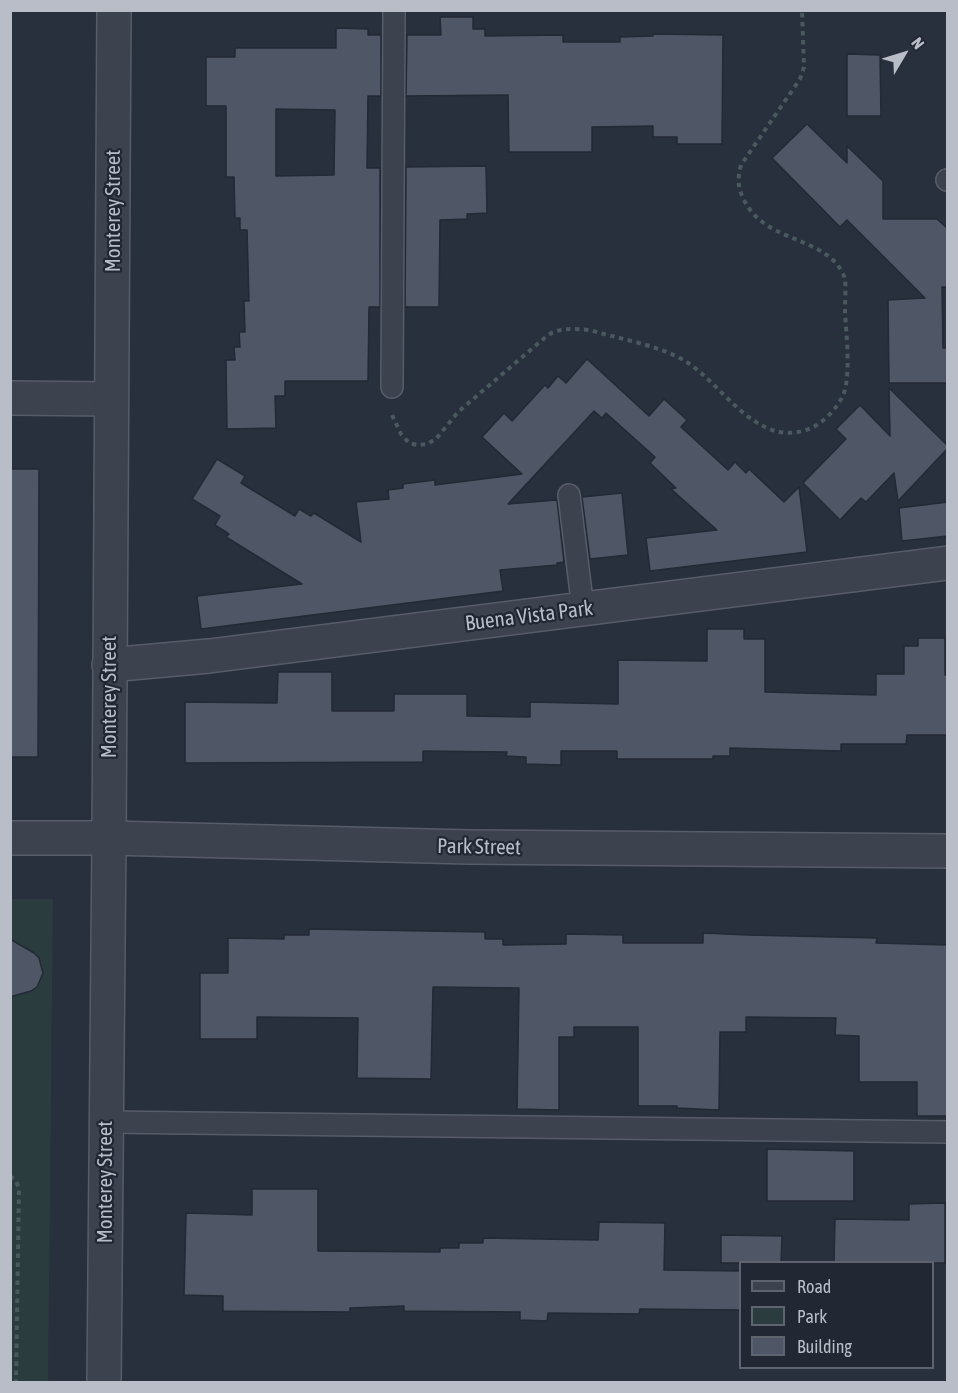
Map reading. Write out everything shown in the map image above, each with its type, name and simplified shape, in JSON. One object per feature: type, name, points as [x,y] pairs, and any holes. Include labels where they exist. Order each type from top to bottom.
[{"type":"street","name":"Monterey Street","points":[[104,1383],[114,10]]},
{"type":"street","points":[[10,398],[111,399]]},
{"type":"street","name":"Buena Vista Park","points":[[109,665],[221,655],[948,563]]},
{"type":"street","name":"Park Street","points":[[10,838],[109,838],[469,847],[948,851]]},
{"type":"lane","points":[[392,387],[394,10]]},
{"type":"lane","points":[[569,495],[583,609]]},
{"type":"lane","points":[[105,1122],[948,1132]]},
{"type":"path","points":[[392,387],[392,415],[401,434],[409,443],[427,444],[436,439],[458,412],[548,335],[557,330],[577,329],[590,330],[670,354],[685,361],[742,412],[763,426],[778,432],[808,429],[829,414],[839,403],[847,379],[845,278],[832,259],[774,230],[759,219],[748,208],[739,191],[737,177],[741,165],[800,79],[804,67],[802,10]]},
{"type":"path","points":[[10,1176],[19,1188],[16,1383]]},
{"type":"green space","points":[[11,899],[53,899],[48,1382],[11,1382]]},
{"type":"building","points":[[440,17],[473,17],[473,29],[485,29],[485,36],[563,35],[563,42],[620,42],[620,37],[653,36],[653,34],[723,35],[722,144],[677,144],[677,137],[653,137],[653,126],[592,127],[592,152],[509,152],[508,95],[406,96],[407,35],[441,35]]},
{"type":"building","points":[[336,28],[368,29],[368,35],[381,35],[381,96],[368,96],[367,168],[380,168],[380,307],[369,307],[368,381],[285,381],[285,396],[275,396],[276,428],[227,429],[226,360],[235,360],[234,347],[240,347],[239,332],[245,332],[244,301],[249,301],[247,230],[240,230],[240,218],[235,218],[234,177],[226,177],[226,106],[206,106],[206,57],[235,57],[235,48],[336,48]],"holes":[[[276,109],[335,110],[334,175],[276,176]]]},
{"type":"building","points":[[847,54],[880,55],[881,116],[847,116]]},
{"type":"building","points":[[807,124],[847,163],[847,146],[883,181],[883,219],[937,219],[948,229],[948,287],[942,287],[943,348],[948,348],[948,383],[889,383],[888,300],[925,298],[847,220],[840,227],[772,158]]},
{"type":"building","points":[[486,166],[487,213],[467,214],[467,219],[440,220],[439,307],[405,307],[406,167]]},
{"type":"building","points":[[587,359],[649,416],[664,399],[687,420],[681,427],[728,470],[735,462],[746,473],[749,469],[784,502],[799,487],[807,552],[650,571],[646,538],[717,530],[671,489],[676,488],[650,463],[655,457],[606,413],[602,418],[594,411],[508,504],[557,500],[564,562],[557,563],[557,565],[500,570],[503,591],[201,629],[197,596],[302,584],[226,537],[229,534],[215,525],[220,516],[192,499],[217,459],[245,476],[241,483],[295,516],[299,509],[311,516],[314,513],[361,542],[356,502],[389,499],[388,490],[403,488],[403,484],[435,480],[435,485],[522,474],[482,437],[504,413],[512,421],[545,385],[548,388],[558,376],[566,383]]},
{"type":"building","points":[[889,388],[948,448],[898,501],[894,473],[866,502],[861,498],[840,520],[803,483],[846,439],[836,429],[860,405],[890,436]]},
{"type":"building","points":[[10,469],[39,469],[38,757],[10,757]]},
{"type":"building","points":[[622,493],[628,555],[590,559],[582,497]]},
{"type":"building","points":[[948,502],[948,536],[902,541],[899,508]]},
{"type":"building","points":[[707,629],[744,629],[744,639],[765,639],[765,692],[876,695],[876,674],[904,674],[904,646],[918,646],[918,638],[945,638],[945,675],[948,675],[948,735],[907,735],[906,744],[841,744],[841,751],[730,748],[730,756],[713,756],[713,759],[617,759],[617,751],[561,751],[561,765],[526,764],[526,757],[506,756],[507,752],[423,751],[423,762],[185,763],[185,702],[277,703],[278,672],[332,672],[332,711],[394,711],[394,694],[467,694],[467,716],[530,717],[530,702],[618,704],[618,660],[707,661]]},
{"type":"building","points":[[309,929],[485,932],[485,939],[503,939],[503,945],[566,944],[566,934],[623,935],[623,943],[703,943],[703,933],[877,938],[876,943],[948,945],[948,1116],[917,1116],[917,1082],[859,1082],[859,1036],[835,1035],[836,1018],[746,1017],[746,1032],[720,1032],[719,1110],[677,1108],[677,1106],[638,1106],[638,1027],[574,1027],[574,1037],[559,1037],[559,1110],[517,1109],[519,988],[433,987],[431,1079],[357,1078],[358,1018],[257,1017],[257,1039],[200,1039],[200,973],[228,973],[228,938],[284,939],[284,935],[309,935]]},
{"type":"building","points":[[10,939],[39,958],[43,973],[37,987],[10,997]]},
{"type":"building","points":[[767,1149],[854,1151],[854,1201],[767,1201]]},
{"type":"building","points":[[252,1189],[318,1189],[318,1251],[440,1252],[440,1248],[459,1248],[459,1243],[483,1243],[483,1238],[598,1240],[599,1222],[665,1223],[664,1270],[739,1271],[739,1310],[640,1309],[639,1314],[548,1313],[547,1321],[520,1320],[520,1312],[404,1311],[404,1306],[350,1308],[350,1312],[223,1311],[223,1296],[184,1295],[186,1213],[252,1215]]},
{"type":"building","points":[[945,1203],[945,1263],[934,1263],[934,1261],[834,1261],[835,1219],[909,1220],[909,1204]]},
{"type":"building","points":[[721,1235],[782,1236],[781,1261],[721,1263]]}]
